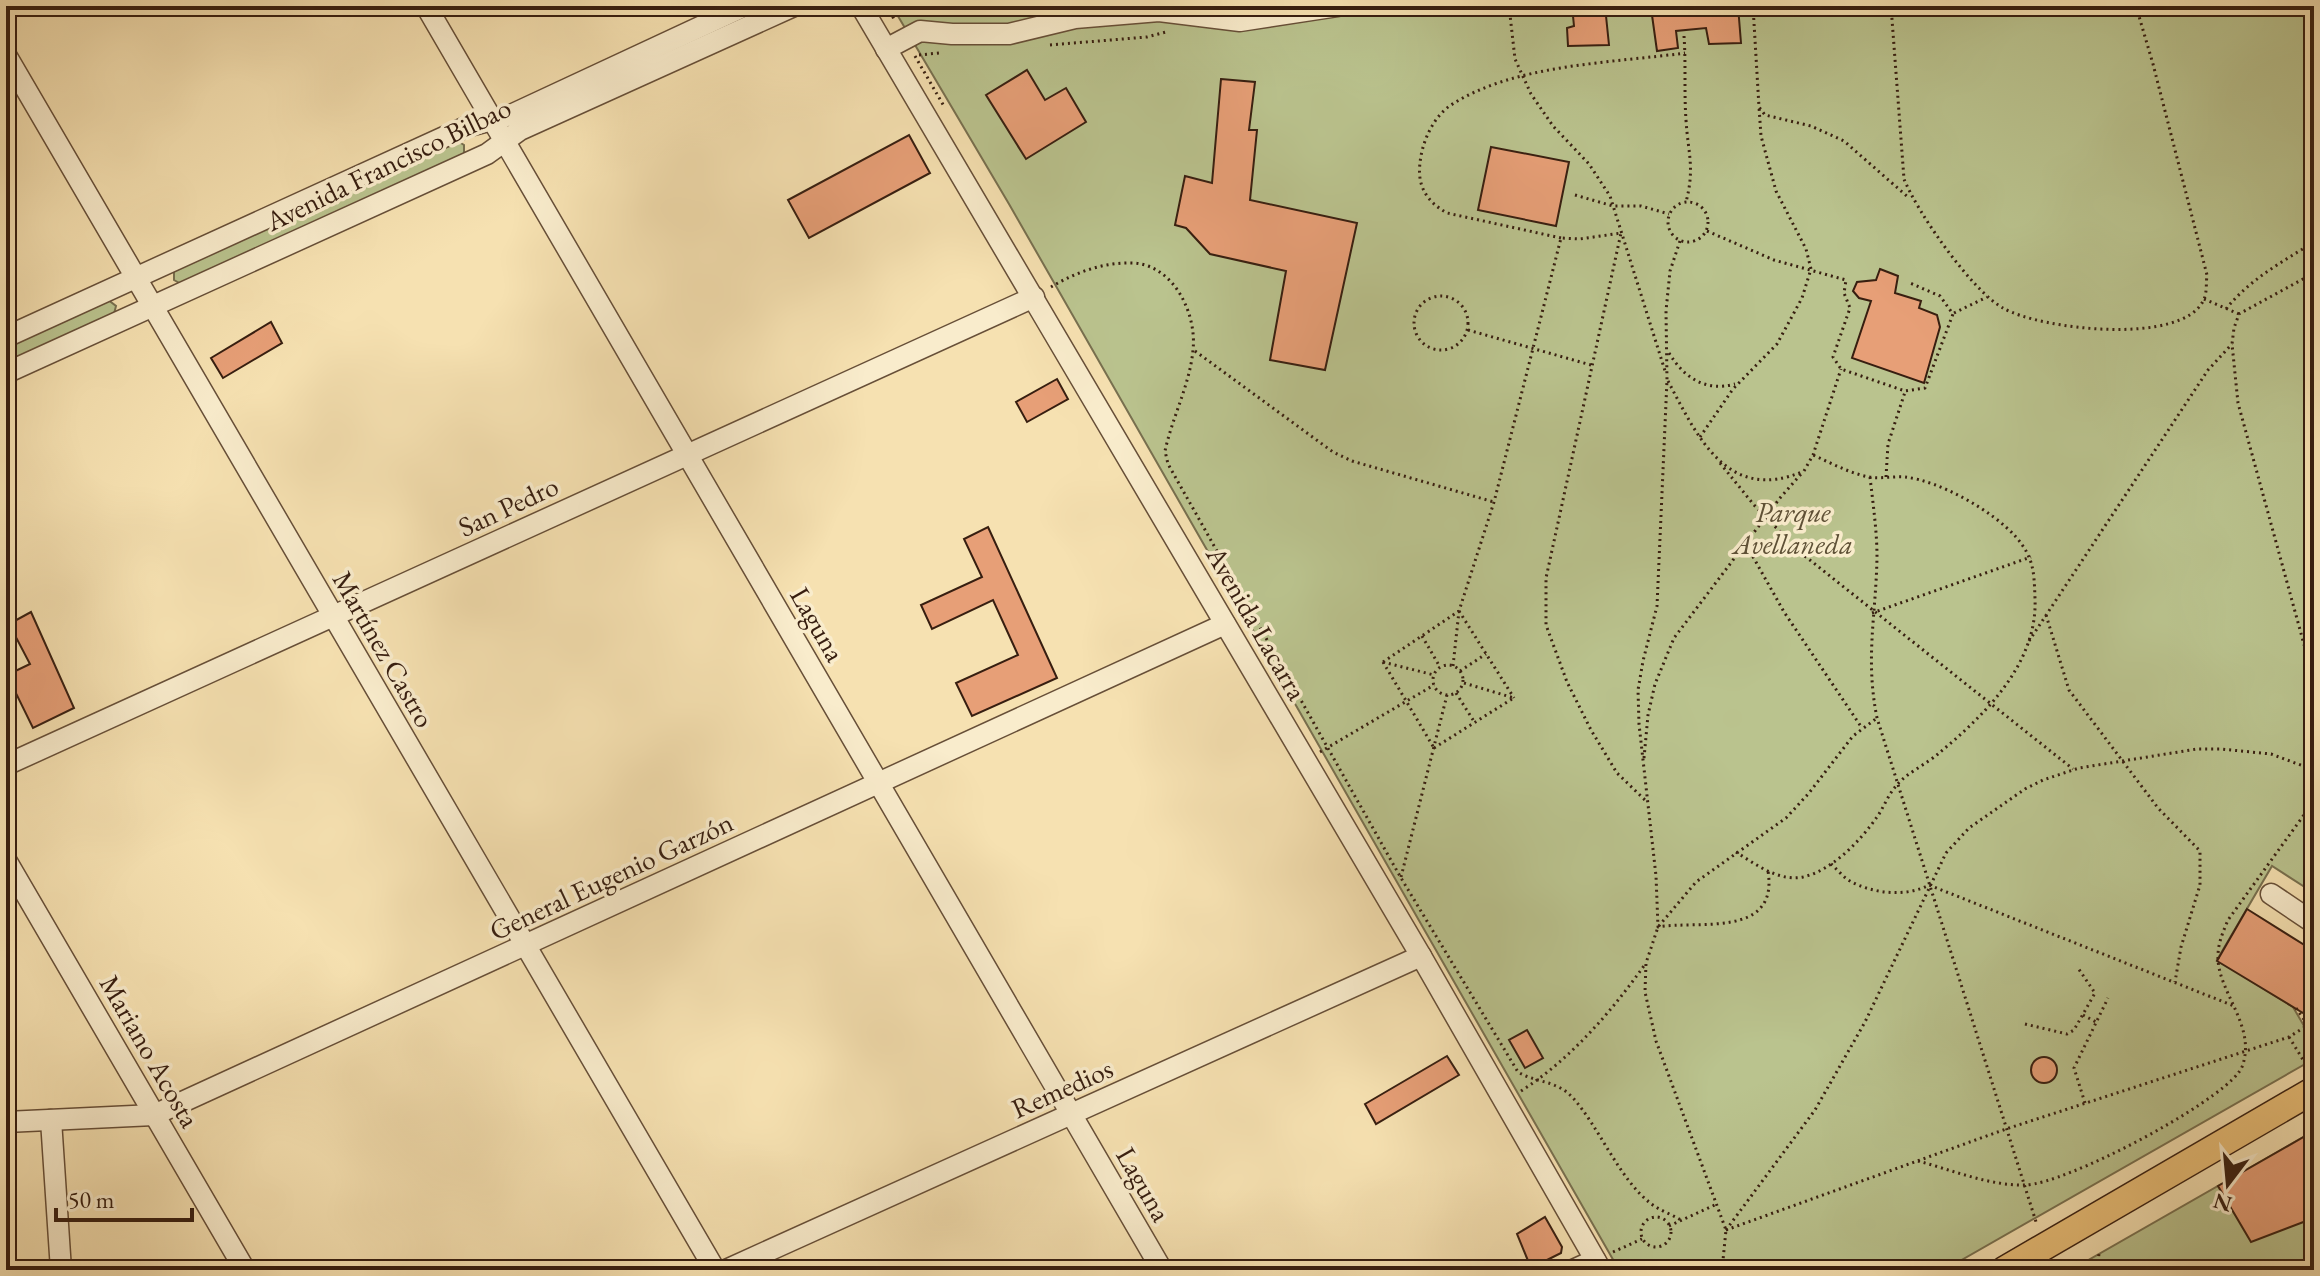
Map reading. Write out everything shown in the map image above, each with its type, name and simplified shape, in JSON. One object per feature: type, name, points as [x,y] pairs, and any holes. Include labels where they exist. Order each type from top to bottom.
[{"type":"main road","points":[[2004,1270],[2314,1090]]},
{"type":"street","name":"Laguna","points":[[426,6],[1162,1270]]},
{"type":"street","name":"Avenida Francisco Bilbao","points":[[6,337],[466,127],[511,115],[745,6]]},
{"type":"street","name":"Avenida Francisco Bilbao","points":[[6,373],[487,154],[520,130],[794,6]]},
{"type":"street","name":"Avenida Lacarra","points":[[861,6],[1421,956],[1598,1265]]},
{"type":"street","points":[[886,49],[920,31],[1009,34],[1075,18],[1159,11],[1240,21],[1341,8]]},
{"type":"street","name":"Martínez Castro","points":[[6,55],[715,1270]]},
{"type":"street","name":"San Pedro","points":[[6,765],[1034,297]]},
{"type":"street","name":"General Eugenio Garzón","points":[[6,1122],[154,1115],[1225,624]]},
{"type":"street","name":"Mariano Acosta","points":[[6,860],[245,1270]]},
{"type":"street","points":[[2271,894],[2314,923]]},
{"type":"street","name":"Remedios","points":[[726,1270],[1421,956]]},
{"type":"street","points":[[51,1120],[61,1270]]},
{"type":"street","points":[[1573,1270],[1598,1265]]},
{"type":"path","points":[[1341,8],[1374,6]]},
{"type":"path","points":[[1509,6],[1515,59],[1531,94],[1553,126],[1589,164],[1610,196],[1667,380],[1700,437],[1766,518],[1801,553],[1872,613],[2073,770]]},
{"type":"path","points":[[1700,437],[1739,383],[1777,344],[1802,298],[1811,269],[1806,249],[1776,191],[1761,136],[1753,6]]},
{"type":"path","points":[[1891,6],[1904,179],[1912,201]]},
{"type":"path","points":[[1759,107],[1772,119],[1811,126],[1844,141],[1912,201],[1987,297],[2005,310],[2051,323],[2146,329],[2191,314],[2204,299],[2207,275],[2136,6]]},
{"type":"path","points":[[1039,46],[1147,37],[1170,30]]},
{"type":"path","points":[[1684,36],[1688,152],[1692,167],[1686,202]]},
{"type":"path","points":[[915,55],[946,53]]},
{"type":"path","points":[[1621,233],[1580,239],[1561,238],[1447,213],[1434,206],[1422,190],[1419,170],[1421,148],[1432,126],[1449,106],[1522,74],[1685,53]]},
{"type":"path","points":[[1575,195],[1613,206],[1641,206],[1669,214]]},
{"type":"path","points":[[1686,202],[1704,210],[1708,220],[1707,231],[1700,239],[1690,243],[1680,241],[1671,234],[1667,224],[1669,214],[1676,205],[1686,202]]},
{"type":"path","points":[[1707,231],[1774,260],[1846,280],[1844,293],[1850,308],[1833,357],[1841,369],[1905,391],[1925,388],[1953,314],[1987,297]]},
{"type":"path","points":[[1621,233],[1546,578],[1546,625],[1567,682],[1591,730],[1617,773],[1646,801]]},
{"type":"path","points":[[1453,666],[1459,611],[1494,502],[1561,238]]},
{"type":"path","points":[[1680,241],[1667,292],[1667,380],[1657,606],[1638,690],[1658,927],[1646,963],[1645,992],[1656,1041],[1726,1230],[1722,1270]]},
{"type":"path","points":[[2226,309],[2241,290],[2255,279],[2314,242]]},
{"type":"path","points":[[1034,297],[1069,276],[1095,267],[1136,263],[1157,271],[1174,285],[1187,304],[1194,350],[1165,451],[1168,464],[1326,748],[1518,1072],[1552,1082],[1572,1096],[1649,1203],[1681,1220]]},
{"type":"path","points":[[2314,273],[2239,314],[2232,344],[2238,403],[2314,681]]},
{"type":"path","points":[[1910,283],[1940,296],[1953,314]]},
{"type":"path","points":[[1444,296],[1453,299],[1466,311],[1468,330],[1459,344],[1434,349],[1427,346],[1416,333],[1415,316],[1426,301],[1444,296]]},
{"type":"path","points":[[2204,299],[2239,314]]},
{"type":"path","points":[[1468,330],[1592,366]]},
{"type":"path","points":[[1736,852],[1768,871],[1785,876],[1803,877],[1831,864],[1853,845],[1876,817],[1897,783],[1939,753],[1991,704],[2009,683],[2028,643],[2208,370],[2232,344]]},
{"type":"path","points":[[1194,350],[1333,452],[1352,461],[1494,502]]},
{"type":"path","points":[[1666,350],[1680,371],[1702,383],[1721,388],[1739,383]]},
{"type":"path","points":[[1643,770],[1648,715],[1655,684],[1674,638],[1804,471],[1813,455],[1841,369]]},
{"type":"path","points":[[1886,477],[1888,444],[1905,391]]},
{"type":"path","points":[[1813,455],[1870,477],[1924,481],[1953,493],[2014,535],[2031,557],[2036,607],[2028,643]]},
{"type":"path","points":[[1715,457],[1732,471],[1752,480],[1770,481],[1804,471]]},
{"type":"path","points":[[1870,477],[1877,554],[1871,689],[1877,718],[2044,1247]]},
{"type":"path","points":[[1747,546],[1784,612],[1862,729]]},
{"type":"path","points":[[1872,613],[2031,557]]},
{"type":"path","points":[[1383,662],[1459,611]]},
{"type":"path","points":[[1459,611],[1514,698]]},
{"type":"path","points":[[2046,615],[2069,690],[2158,808],[2200,851],[2200,885],[2181,947],[2175,983]]},
{"type":"path","points":[[1422,636],[1440,667]]},
{"type":"path","points":[[1460,671],[1486,654]]},
{"type":"path","points":[[1383,662],[1434,675]]},
{"type":"path","points":[[1383,662],[1434,748]]},
{"type":"path","points":[[1453,666],[1460,671],[1463,683],[1456,693],[1447,695],[1439,692],[1434,685],[1434,675],[1440,667],[1453,666]]},
{"type":"path","points":[[1463,683],[1514,698]]},
{"type":"path","points":[[1305,760],[1434,685]]},
{"type":"path","points":[[1456,693],[1475,723]]},
{"type":"path","points":[[1395,912],[1447,695]]},
{"type":"path","points":[[1434,748],[1514,698]]},
{"type":"path","points":[[1658,927],[1696,882],[1786,818],[1853,736],[1877,718]]},
{"type":"path","points":[[1726,1230],[1815,1110],[1865,1022],[1946,853],[1969,828],[2043,780],[2073,770],[2122,761],[2197,749],[2245,750],[2290,759],[2314,770]]},
{"type":"path","points":[[1918,1161],[2002,1183],[2038,1184],[2111,1154],[2191,1112],[2234,1078],[2242,1068],[2246,1051],[2236,1007],[2219,970],[2218,956],[2228,920],[2314,801]]},
{"type":"path","points":[[1831,864],[1850,881],[1894,893],[1917,891],[1929,885],[2236,1007]]},
{"type":"path","points":[[1658,927],[1730,924],[1745,918],[1767,897],[1770,884],[1768,871]]},
{"type":"path","points":[[1505,1102],[1540,1079],[1578,1045],[1646,963]]},
{"type":"path","points":[[2025,1024],[2067,1034],[2074,1030],[2095,993],[2078,968]]},
{"type":"path","points":[[2085,1103],[2074,1068],[2108,998]]},
{"type":"path","points":[[1726,1230],[2006,1129],[2289,1037],[2311,1026],[2296,1008]]},
{"type":"path","points":[[2083,1015],[2096,1022]]},
{"type":"path","points":[[2289,1037],[2314,1077]]},
{"type":"path","points":[[1669,1226],[1717,1204]]},
{"type":"path","points":[[1658,1217],[1669,1226],[1668,1241],[1660,1247],[1650,1246],[1642,1239],[1642,1225],[1649,1218],[1658,1217]]},
{"type":"path","points":[[1598,1265],[1642,1239]]},
{"type":"path","points":[[2097,1268],[2099,1254]]},
{"type":"path","points":[[2077,1270],[2077,1266],[2114,1270]]},
{"type":"green space","name":"Parque Avellaneda","points":[[892,6],[2314,6],[2314,893],[2272,866],[2217,960],[2293,1007],[2314,1043],[2314,1059],[1944,1270],[1619,1270],[1009,204]]},
{"type":"green space","points":[[456,140],[464,145],[464,155],[183,285],[174,280],[174,271]]},
{"type":"green space","points":[[107,299],[116,306],[114,314],[6,365],[6,345]]},
{"type":"green space","points":[[2314,1131],[2314,1270],[2071,1270]]},
{"type":"building","points":[[1738,6],[1741,43],[1709,44],[1706,28],[1676,31],[1678,48],[1657,51],[1651,8]]},
{"type":"building","points":[[1573,16],[1606,16],[1609,45],[1568,46],[1567,28],[1574,26]]},
{"type":"building","points":[[1027,70],[1045,100],[1066,88],[1086,122],[1026,159],[986,95]]},
{"type":"building","points":[[1221,79],[1255,82],[1249,130],[1257,130],[1250,200],[1357,223],[1325,370],[1270,360],[1286,271],[1210,254],[1186,228],[1175,225],[1185,176],[1212,183]]},
{"type":"building","points":[[909,135],[930,173],[809,238],[788,200]]},
{"type":"building","points":[[1491,147],[1569,162],[1556,226],[1478,210]]},
{"type":"building","points":[[1880,269],[1898,276],[1895,293],[1921,301],[1919,308],[1937,315],[1940,327],[1924,383],[1852,358],[1871,301],[1859,298],[1853,291],[1857,282],[1876,280]]},
{"type":"building","points":[[271,322],[282,343],[223,378],[211,358]]},
{"type":"building","points":[[1057,379],[1068,399],[1027,422],[1016,402]]},
{"type":"building","points":[[988,527],[1057,678],[972,716],[956,683],[1018,655],[993,600],[932,629],[921,605],[982,577],[964,539]]},
{"type":"building","points":[[31,612],[74,708],[33,728],[7,675],[30,664],[9,624]]},
{"type":"building","points":[[2247,909],[2314,951],[2314,996],[2303,1013],[2217,961]]},
{"type":"building","points":[[1527,1030],[1543,1058],[1525,1068],[1509,1040]]},
{"type":"building","points":[[1447,1056],[1459,1075],[1376,1124],[1365,1104]]},
{"type":"building","points":[[2044,1057],[2053,1061],[2057,1070],[2053,1079],[2044,1083],[2035,1079],[2031,1070],[2035,1061]]},
{"type":"building","points":[[2314,1131],[2314,1218],[2251,1242],[2218,1186]]},
{"type":"building","points":[[1545,1217],[1562,1247],[1561,1253],[1531,1268],[1517,1234]]}]
